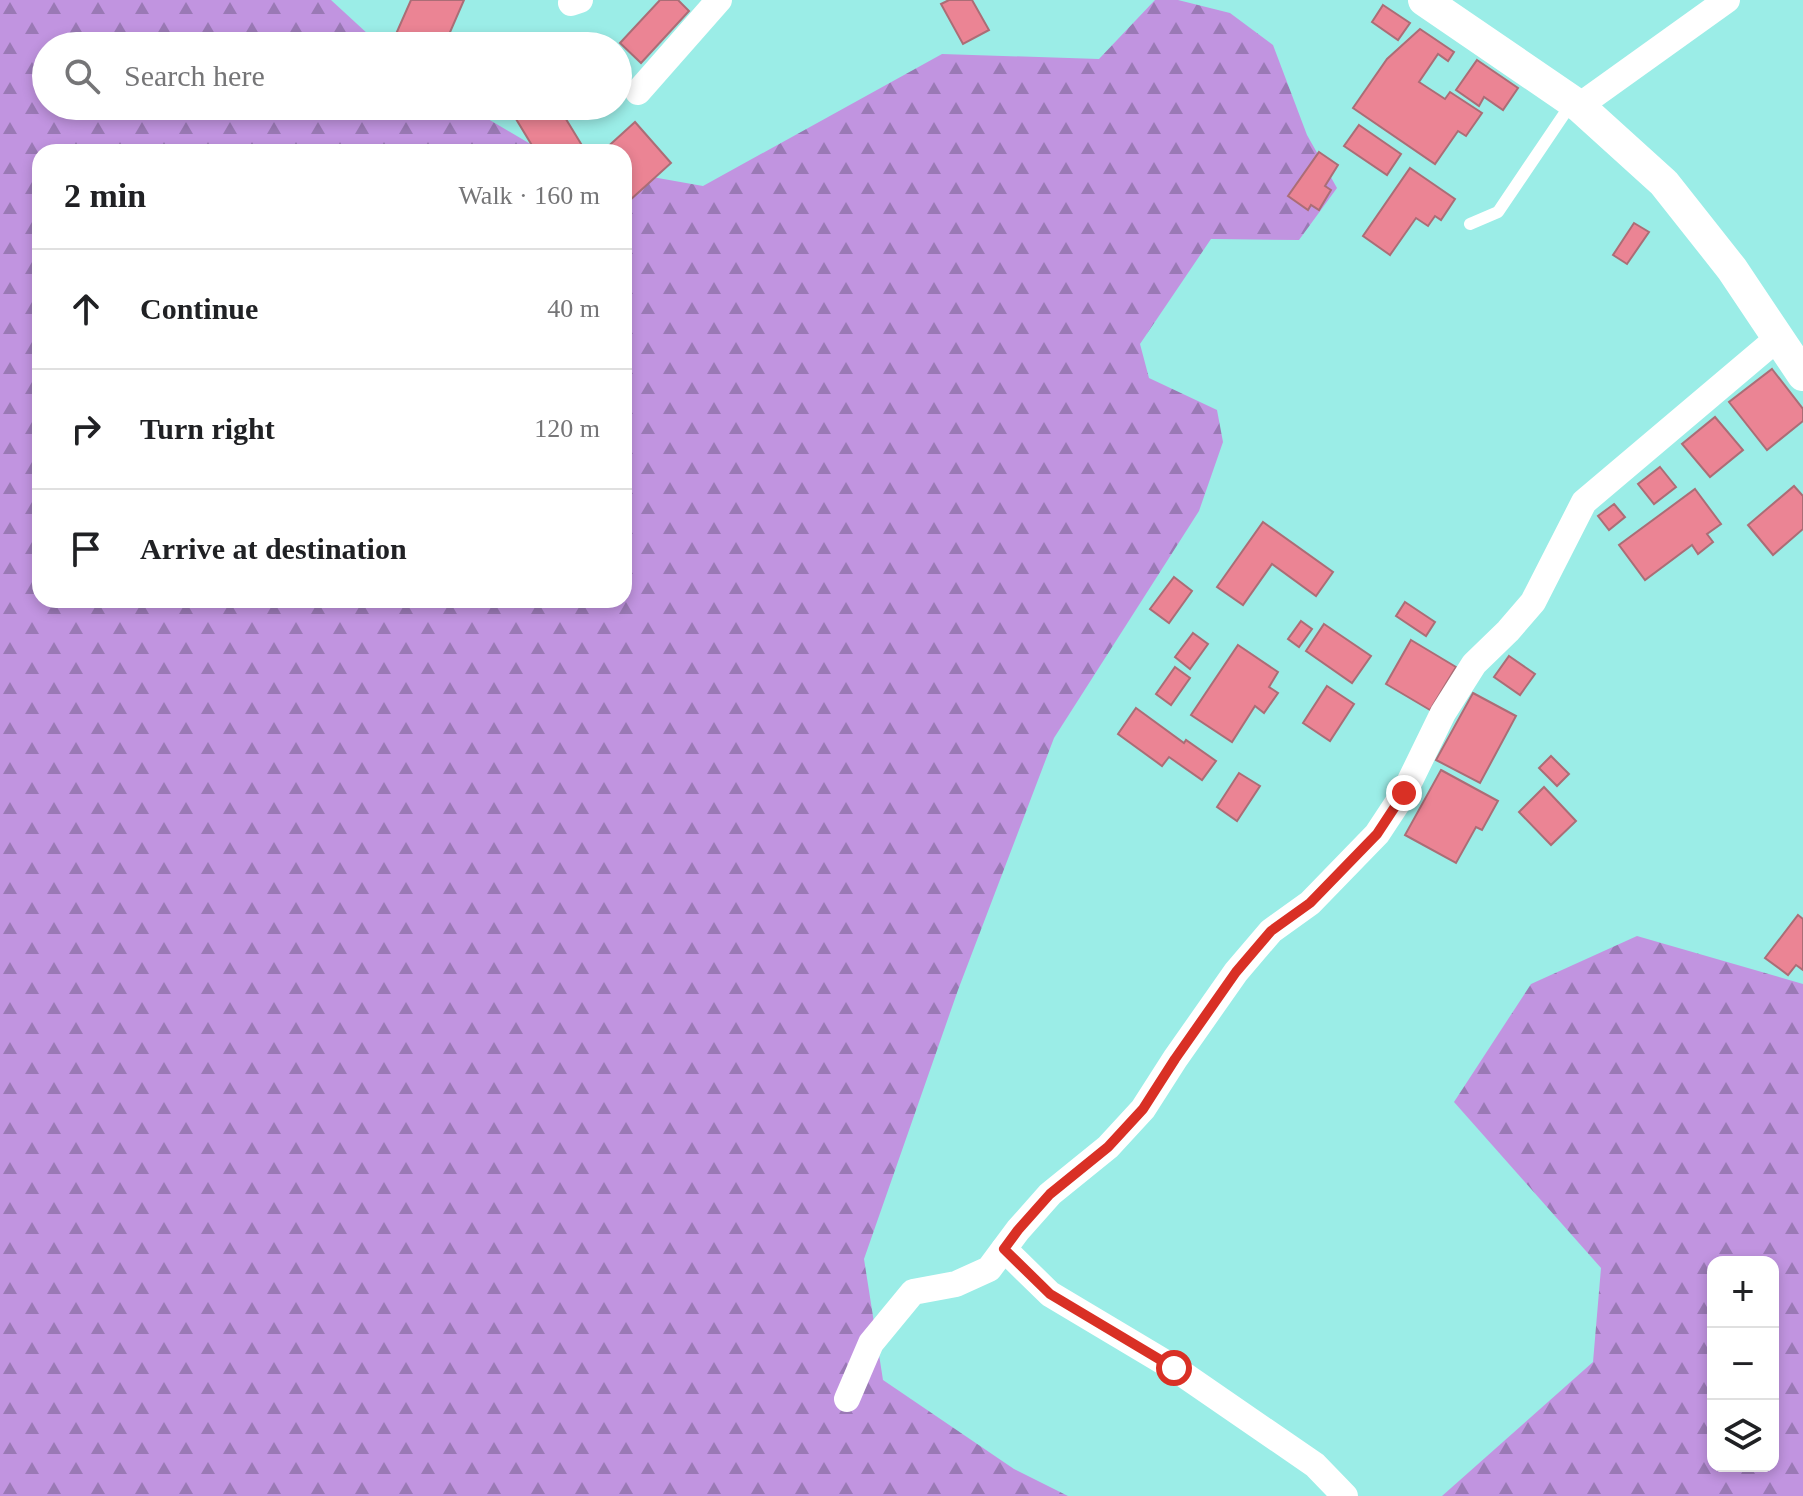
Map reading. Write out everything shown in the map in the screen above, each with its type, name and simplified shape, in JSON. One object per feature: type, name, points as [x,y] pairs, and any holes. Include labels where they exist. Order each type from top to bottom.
[{"type":"street","points":[[638,92],[719,0]]},
{"type":"street","points":[[1424,0],[1576,104],[1664,183],[1732,269],[1803,375]]},
{"type":"street","points":[[1576,104],[1727,0]]},
{"type":"street","points":[[847,1399],[871,1343],[913,1292],[956,1284],[989,1269],[1050,1194],[1108,1147],[1143,1109],[1236,972],[1271,931],[1310,903],[1377,834],[1404,793],[1443,713],[1474,664],[1533,602],[1584,502],[1778,338]]},
{"type":"street","points":[[1004,1249],[1050,1294],[1174,1368],[1315,1465],[1345,1496]]},
{"type":"lane","points":[[1470,224],[1498,212],[1576,104]]},
{"type":"green space","points":[[0,0],[331,0],[366,32],[32,32],[32,120],[490,120],[530,144],[32,144],[32,608],[632,608],[632,173],[703,186],[942,54],[1099,59],[1155,0],[1178,0],[1230,13],[1273,45],[1307,135],[1337,188],[1299,240],[1211,239],[1140,344],[1149,378],[1217,410],[1223,442],[1199,511],[1054,738],[958,990],[864,1259],[883,1380],[1014,1469],[1068,1496],[0,1496]]},
{"type":"green space","points":[[1637,936],[1803,984],[1803,1496],[1442,1496],[1593,1362],[1601,1268],[1454,1102],[1531,984]]},
{"type":"building","points":[[411,0],[464,0],[450,32],[397,32]]},
{"type":"building","points":[[660,0],[678,0],[689,11],[641,63],[632,54],[630,32]]},
{"type":"building","points":[[949,0],[972,0],[989,30],[963,44],[941,4]]},
{"type":"building","points":[[1383,5],[1410,23],[1398,40],[1372,22]]},
{"type":"building","points":[[1420,29],[1454,52],[1448,61],[1438,54],[1419,82],[1445,99],[1450,92],[1482,113],[1466,136],[1458,131],[1435,164],[1353,108],[1387,59]]},
{"type":"building","points":[[1477,60],[1518,88],[1503,110],[1484,97],[1479,106],[1456,90]]},
{"type":"building","points":[[517,120],[567,120],[581,144],[531,144]]},
{"type":"building","points":[[635,122],[671,163],[632,198],[632,144],[611,144]]},
{"type":"building","points":[[1359,125],[1401,154],[1387,175],[1344,146]]},
{"type":"building","points":[[1319,152],[1338,165],[1325,186],[1331,190],[1319,210],[1311,205],[1308,210],[1288,196]]},
{"type":"building","points":[[1410,168],[1455,199],[1441,220],[1435,216],[1428,226],[1416,218],[1390,255],[1363,236]]},
{"type":"building","points":[[1634,223],[1649,232],[1627,264],[1613,255]]},
{"type":"building","points":[[1772,369],[1803,409],[1803,421],[1767,450],[1729,402]]},
{"type":"building","points":[[1715,417],[1743,450],[1710,477],[1682,444]]},
{"type":"building","points":[[1660,467],[1676,487],[1654,504],[1638,484]]},
{"type":"building","points":[[1794,486],[1803,496],[1803,529],[1773,555],[1748,525]]},
{"type":"building","points":[[1695,489],[1721,524],[1707,534],[1713,542],[1698,554],[1692,545],[1645,580],[1619,545]]},
{"type":"building","points":[[1614,504],[1625,517],[1609,530],[1598,516]]},
{"type":"building","points":[[1263,522],[1333,572],[1316,596],[1272,564],[1243,605],[1217,587]]},
{"type":"building","points":[[1174,577],[1192,591],[1169,623],[1150,609]]},
{"type":"building","points":[[1405,602],[1435,622],[1426,636],[1396,616]]},
{"type":"building","points":[[1301,621],[1312,629],[1299,647],[1288,639]]},
{"type":"building","points":[[1324,624],[1371,656],[1352,683],[1306,651]]},
{"type":"building","points":[[1193,633],[1208,644],[1190,669],[1175,657]]},
{"type":"building","points":[[1411,640],[1456,667],[1430,710],[1386,684]]},
{"type":"building","points":[[1238,645],[1278,672],[1269,687],[1278,693],[1264,713],[1255,706],[1232,742],[1191,715]]},
{"type":"building","points":[[1509,656],[1535,674],[1520,695],[1494,677]]},
{"type":"building","points":[[1175,667],[1190,678],[1171,705],[1156,694]]},
{"type":"building","points":[[1327,686],[1354,704],[1330,741],[1303,723]]},
{"type":"building","points":[[1473,693],[1516,716],[1480,783],[1436,760]]},
{"type":"building","points":[[1136,708],[1184,743],[1186,740],[1216,761],[1202,780],[1169,757],[1162,766],[1118,734]]},
{"type":"building","points":[[1551,756],[1569,774],[1557,786],[1539,768]]},
{"type":"building","points":[[1441,770],[1498,801],[1482,830],[1476,827],[1456,863],[1405,835]]},
{"type":"building","points":[[1239,773],[1260,786],[1237,821],[1217,807]]},
{"type":"building","points":[[1544,787],[1576,821],[1551,845],[1519,812]]},
{"type":"building","points":[[1798,915],[1803,919],[1803,970],[1796,965],[1788,975],[1765,958]]},
{"type":"route","points":[[1174,1368],[1050,1294],[1004,1249],[1050,1194],[1108,1147],[1143,1109],[1236,972],[1271,931],[1310,903],[1377,834],[1404,793]]}]
